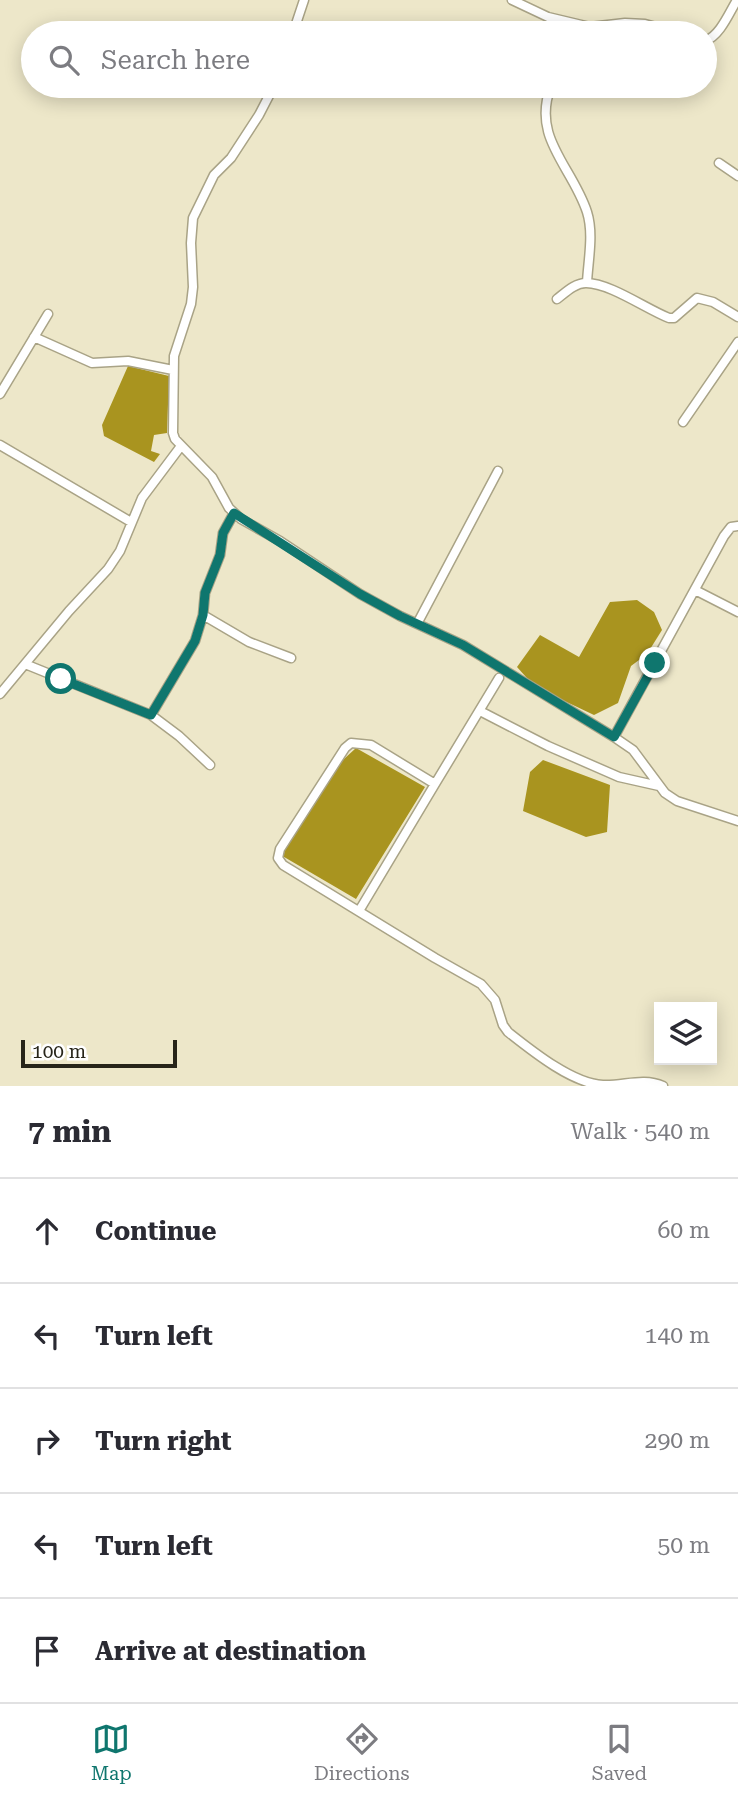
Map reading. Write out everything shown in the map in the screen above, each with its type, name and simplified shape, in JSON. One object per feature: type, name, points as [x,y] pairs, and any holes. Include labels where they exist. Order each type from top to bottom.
[{"type":"street","points":[[297,21],[304,0]]},
{"type":"street","points":[[513,0],[563,21]]},
{"type":"street","points":[[717,31],[737,0]]},
{"type":"street","points":[[268,98],[231,158],[214,175],[193,218],[191,243],[194,287],[173,370],[173,433],[181,446],[212,477],[234,513],[360,594],[463,645],[614,737],[633,750],[659,786],[677,801],[738,821]]},
{"type":"street","points":[[548,98],[544,112],[557,158],[580,194],[590,224],[587,283]]},
{"type":"street","points":[[719,163],[738,176]]},
{"type":"street","points":[[557,299],[577,285],[587,283],[604,287],[669,318],[674,318],[698,298],[713,302],[738,317]]},
{"type":"street","points":[[0,394],[48,314]]},
{"type":"street","points":[[34,337],[92,363],[128,361],[173,370]]},
{"type":"street","points":[[683,422],[738,342]]},
{"type":"street","points":[[0,445],[131,522]]},
{"type":"street","points":[[0,694],[108,569],[120,551],[142,498],[181,446]]},
{"type":"street","points":[[417,624],[498,471]]},
{"type":"street","points":[[151,715],[195,641],[203,615],[205,593],[220,555],[223,533],[234,513]]},
{"type":"street","points":[[614,737],[724,536],[731,527],[738,526]]},
{"type":"street","points":[[695,590],[738,612]]},
{"type":"street","points":[[203,615],[249,642],[291,658]]},
{"type":"street","points":[[25,664],[151,715],[172,730],[210,765]]},
{"type":"street","points":[[359,911],[499,678]]},
{"type":"street","points":[[480,711],[548,746],[619,777],[659,786]]},
{"type":"street","points":[[435,784],[371,745],[351,743],[345,748],[279,849],[278,858],[283,865],[481,984],[495,1000],[508,1032],[567,1072],[602,1086],[645,1081],[663,1086]]},
{"type":"shaded area","points":[[128,366],[169,376],[167,433],[154,435],[151,451],[160,454],[154,462],[104,436],[102,425]]},
{"type":"shaded area","points":[[637,600],[654,612],[662,630],[647,654],[631,666],[618,703],[594,715],[535,687],[517,667],[540,635],[579,657],[610,602]]},
{"type":"shaded area","points":[[356,748],[425,787],[356,899],[279,854],[332,770]]},
{"type":"shaded area","points":[[543,760],[610,785],[607,832],[586,837],[523,811],[530,772]]},
{"type":"route","points":[[61,679],[151,715],[195,641],[203,615],[205,593],[220,555],[223,533],[234,513],[360,594],[463,645],[614,737],[655,663]]}]
